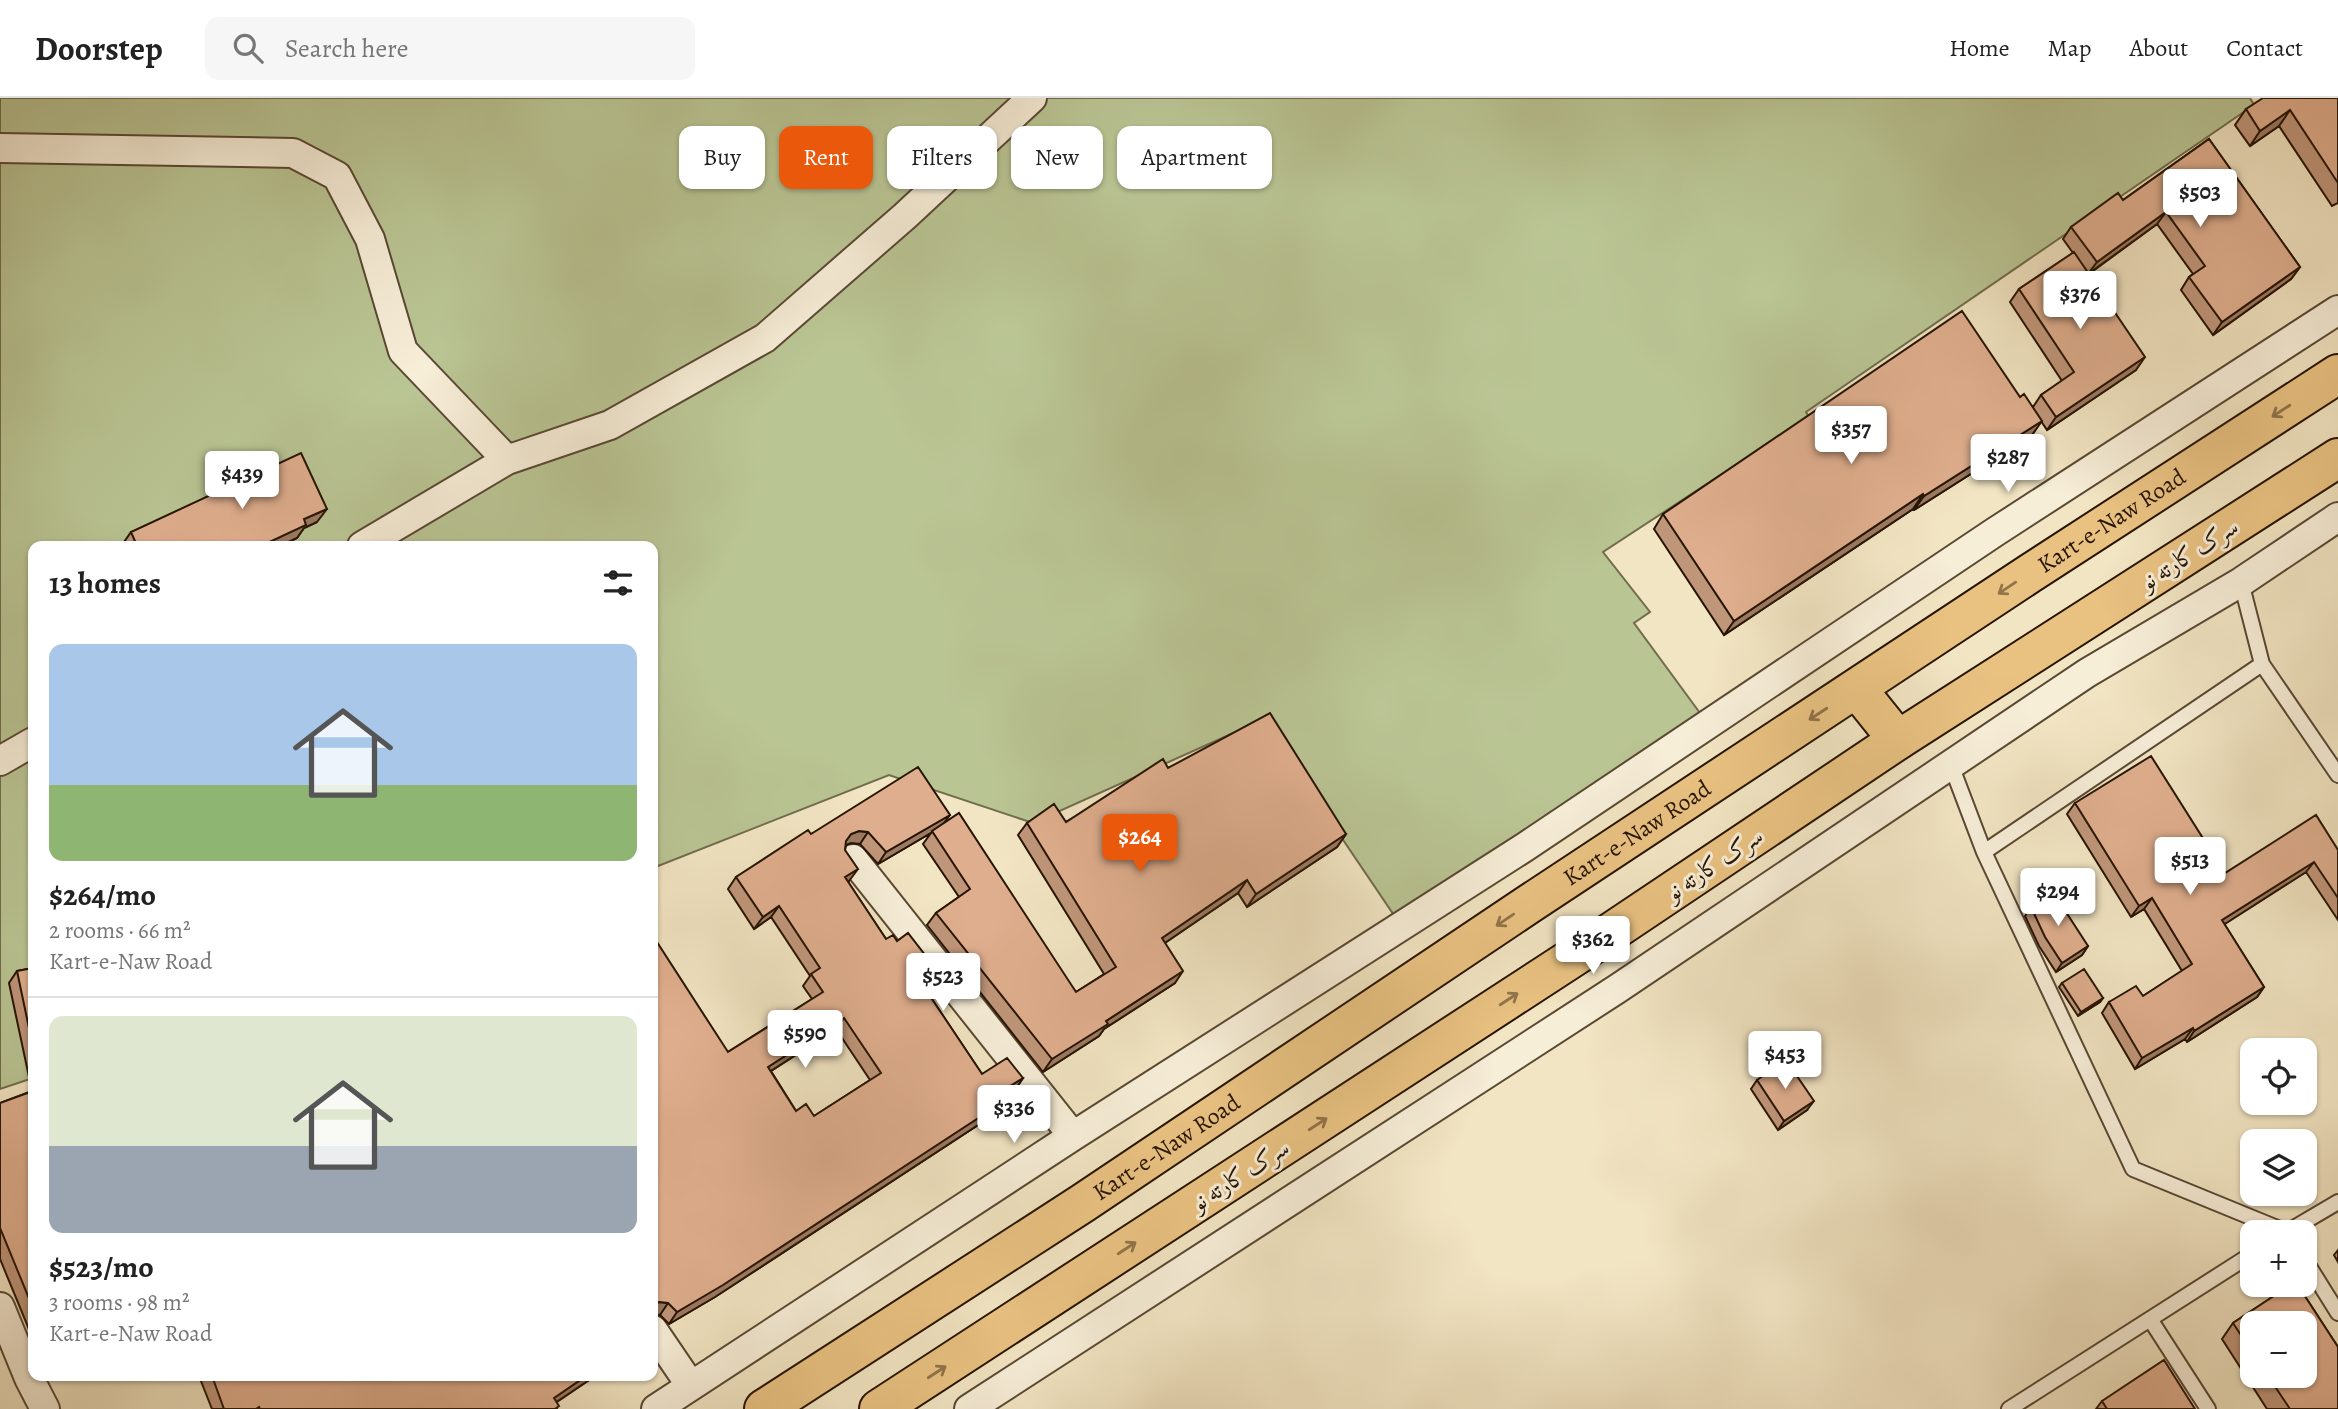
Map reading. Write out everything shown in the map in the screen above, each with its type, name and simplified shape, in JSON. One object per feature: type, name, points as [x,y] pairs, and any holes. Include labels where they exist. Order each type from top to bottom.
[{"type":"highway","name":"Kart-e-Naw Road","points":[[764,1409],[1083,1203],[1540,897],[2029,574],[2338,374]]},
{"type":"highway","name":"سرک کارته نو","points":[[879,1409],[1592,945],[1898,740],[2338,458]]},
{"type":"highway","points":[[1857,688],[1898,740]]},
{"type":"street","points":[[370,541],[507,460],[610,425],[765,338],[905,216],[1032,98]]},
{"type":"street","points":[[0,148],[293,153],[337,176],[370,239],[403,351],[507,460]]},
{"type":"street","points":[[656,1409],[1073,1136],[1525,847],[1995,532],[2338,310]]},
{"type":"street","points":[[969,1409],[1617,989],[2087,673],[2241,582],[2338,517]]},
{"type":"street","points":[[0,761],[28,745]]},
{"type":"street","points":[[853,859],[1073,1136]]},
{"type":"street","points":[[0,1307],[28,1376]]},
{"type":"street","points":[[658,1337],[691,1385]]},
{"type":"street","points":[[31,1381],[45,1409]]},
{"type":"lane","points":[[2241,582],[2262,664],[2338,775]]},
{"type":"lane","points":[[1984,852],[2262,664]]},
{"type":"lane","points":[[1951,765],[1984,852],[2133,1169],[2258,1220]]},
{"type":"lane","points":[[2307,1220],[2338,1202]]},
{"type":"lane","points":[[2009,1409],[2025,1405],[2150,1319],[2240,1262]]},
{"type":"lane","points":[[2317,1279],[2338,1313]]},
{"type":"lane","points":[[2150,1319],[2208,1409]]},
{"type":"green space","points":[[0,98],[2250,98],[2254,105],[1806,412],[1809,417],[1603,552],[1650,612],[1634,623],[1708,724],[1402,927],[1262,720],[1033,823],[889,775],[658,866],[658,541],[28,541],[28,1080],[0,1089]]},
{"type":"building","points":[[2263,98],[2338,98],[2338,183],[2290,110],[2260,131],[2246,109]]},
{"type":"building","points":[[2209,139],[2300,267],[2222,322],[2189,277],[2205,266],[2166,212],[2097,262],[2071,227],[2118,193],[2123,200]]},
{"type":"building","points":[[2074,252],[2145,357],[2056,417],[2041,395],[2074,372],[2019,289]]},
{"type":"building","points":[[1962,311],[2020,397],[2024,394],[2042,421],[1924,496],[1923,494],[1734,621],[1663,514]]},
{"type":"building","points":[[301,453],[327,509],[304,519],[306,525],[272,541],[135,541],[131,532]]},
{"type":"building","points":[[1270,713],[1346,834],[1256,894],[1247,880],[1162,938],[1183,971],[1106,1021],[1108,1024],[1052,1059],[936,913],[970,889],[932,831],[959,813],[1076,992],[1116,967],[1027,823],[1054,804],[1066,822],[1163,759],[1168,768]]},
{"type":"building","points":[[2151,756],[2225,873],[2316,815],[2338,850],[2338,898],[2314,862],[2222,920],[2264,987],[2194,1031],[2193,1028],[2142,1058],[2109,1002],[2136,986],[2143,996],[2192,964],[2152,898],[2139,906],[2075,803]]},
{"type":"building","points":[[918,767],[950,815],[886,852],[868,832],[851,834],[846,841],[845,850],[858,869],[845,877],[886,939],[893,935],[897,941],[908,933],[939,973],[922,984],[982,1074],[1007,1058],[1023,1078],[1007,1088],[1012,1096],[723,1285],[677,1312],[668,1303],[658,1302],[658,944],[728,1052],[823,992],[811,974],[820,968],[779,906],[763,917],[736,877],[808,830],[811,834]],"holes":[[[844,1018],[881,1073],[814,1116],[806,1104],[796,1111],[768,1067]]]},
{"type":"building","points":[[2053,892],[2088,946],[2062,963],[2045,937],[2031,907]]},
{"type":"building","points":[[28,969],[28,1023],[17,971]]},
{"type":"building","points":[[2084,969],[2103,998],[2081,1012],[2062,983]]},
{"type":"building","points":[[1786,1060],[1814,1101],[1784,1121],[1757,1080]]},
{"type":"building","points":[[28,1093],[28,1296],[0,1228],[0,1103]]},
{"type":"building","points":[[2272,1297],[2305,1297],[2315,1311],[2251,1311]]},
{"type":"building","points":[[2317,1315],[2338,1347],[2338,1409],[2290,1409],[2276,1388],[2317,1388]]},
{"type":"building","points":[[2240,1318],[2240,1334],[2233,1323]]},
{"type":"building","points":[[2164,1360],[2195,1409],[2107,1409],[2102,1401]]},
{"type":"building","points":[[214,1381],[579,1381],[554,1398],[559,1406],[555,1409],[224,1409]]}]
